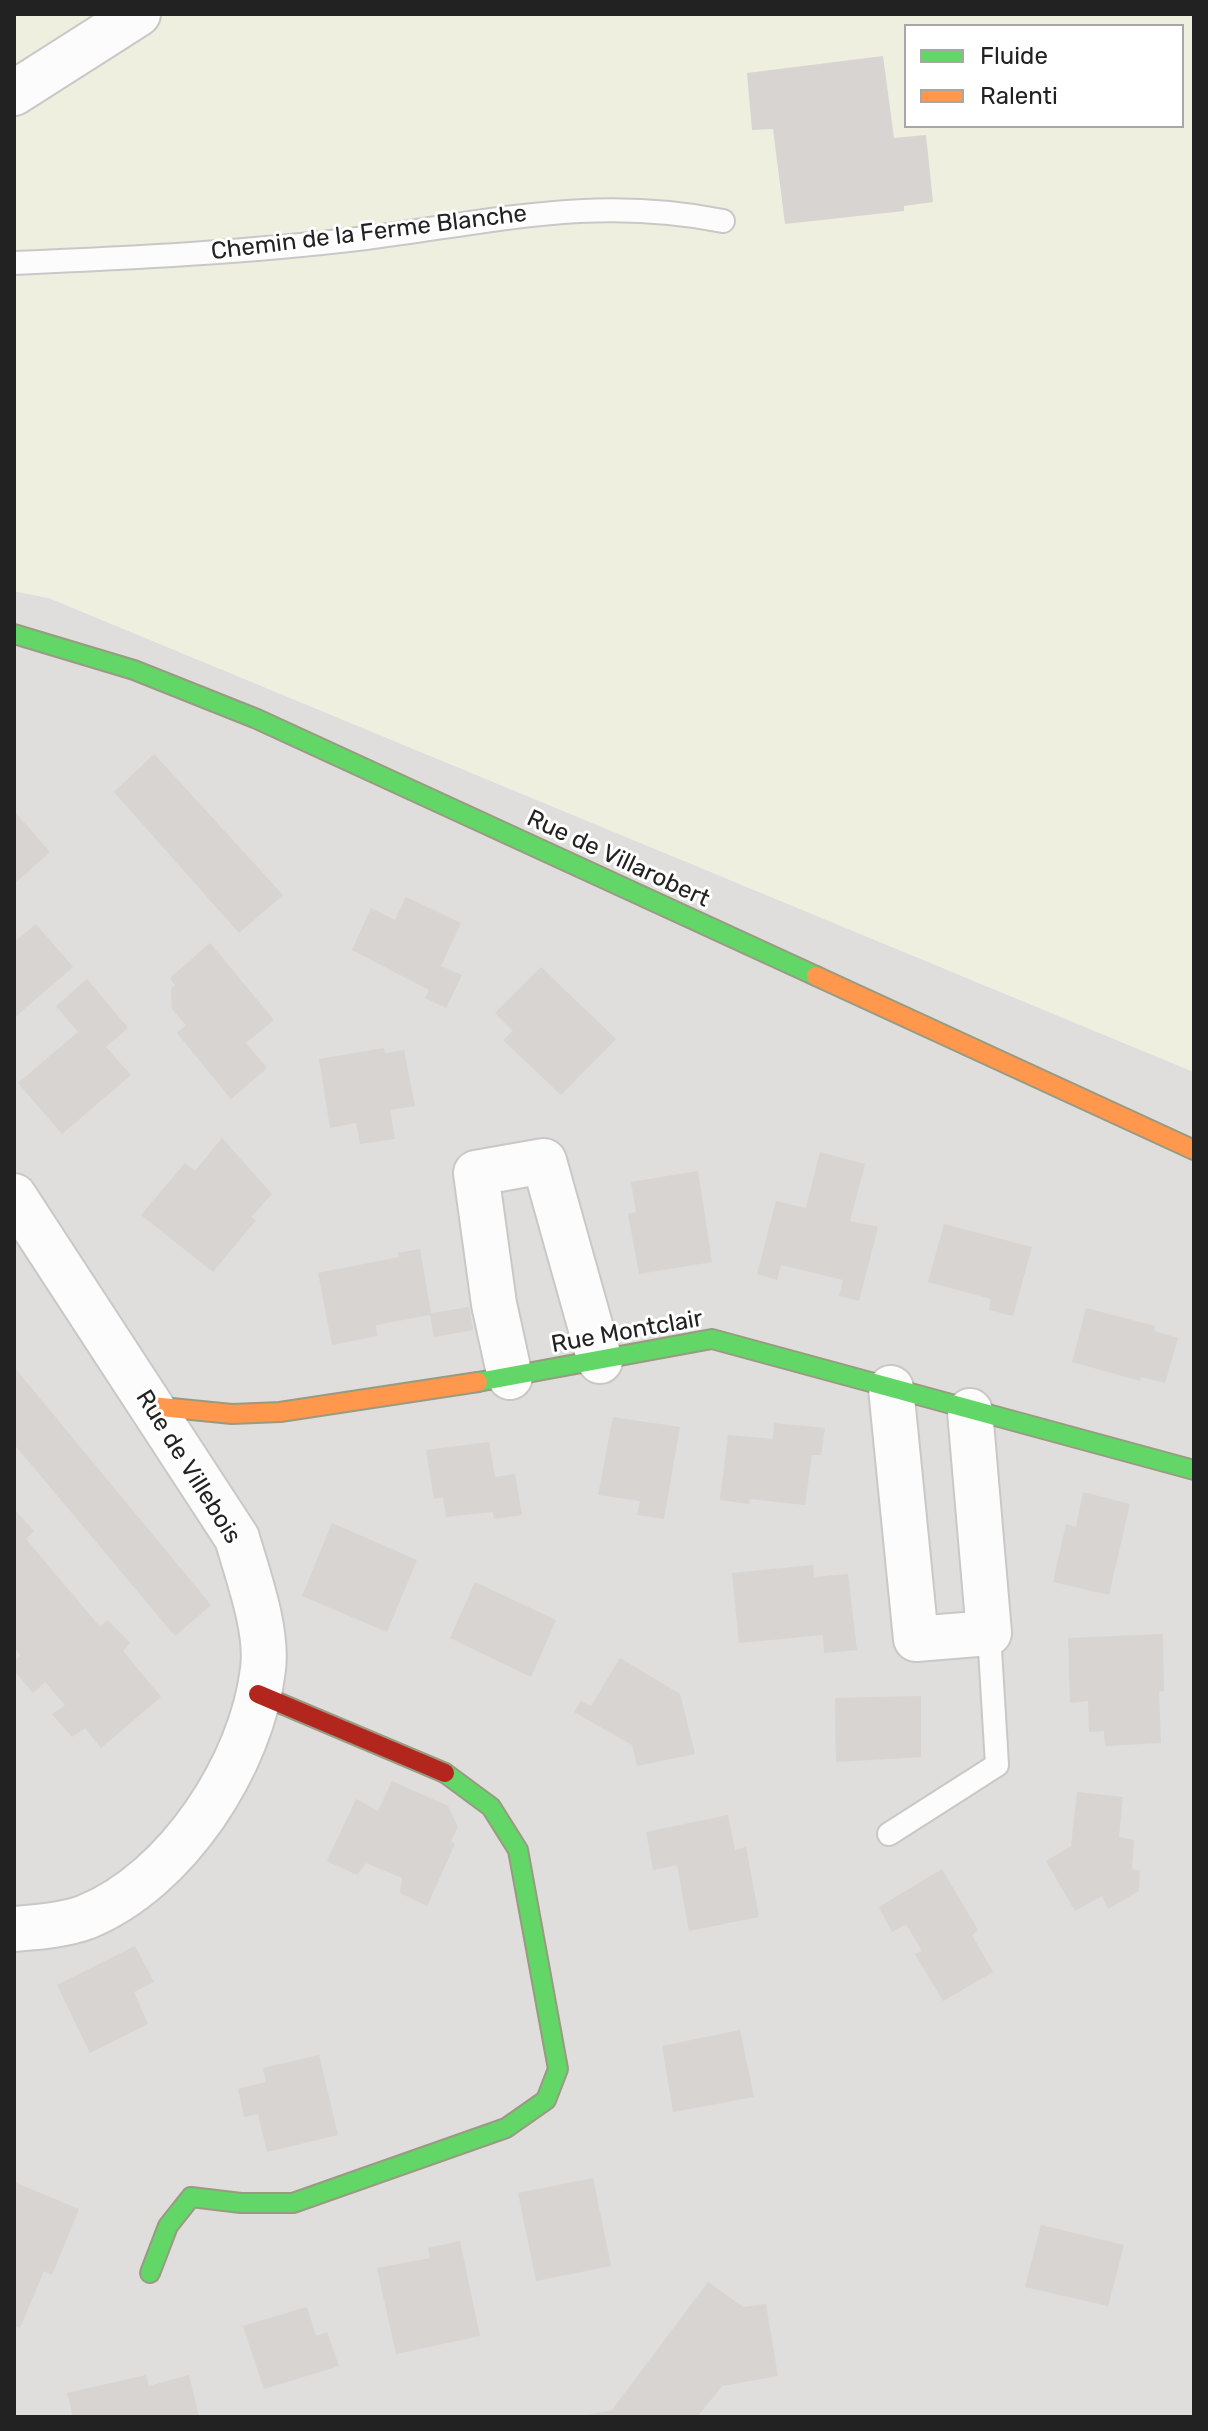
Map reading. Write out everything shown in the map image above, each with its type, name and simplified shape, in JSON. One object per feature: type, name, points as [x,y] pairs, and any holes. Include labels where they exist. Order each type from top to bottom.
[{"type":"street","points":[[14,93],[138,14]]},
{"type":"street","name":"Rue de Villarobert","points":[[14,634],[134,670],[257,719],[1194,1150]]},
{"type":"street","points":[[510,1377],[494,1304],[476,1173],[544,1161],[600,1361]]},
{"type":"street","name":"Rue de Villebois","points":[[14,1196],[237,1538],[255,1600],[264,1666],[232,1772],[208,1813],[138,1886],[85,1917],[14,1929]]},
{"type":"street","name":"Rue Montclair","points":[[151,1406],[232,1414],[280,1412],[510,1377],[712,1339],[1194,1470]]},
{"type":"street","points":[[891,1388],[916,1639],[989,1633],[970,1411]]},
{"type":"street","points":[[150,2273],[168,2226],[191,2197],[241,2203],[293,2203],[506,2128],[546,2100],[558,2069],[518,1850],[491,1807],[447,1774],[258,1694]]},
{"type":"lane","name":"Chemin de la Ferme Blanche","points":[[14,263],[141,258],[364,238],[558,210],[669,210],[723,221]]},
{"type":"lane","points":[[889,1834],[997,1765],[989,1633]]},
{"type":"shaded area","points":[[14,591],[49,598],[1194,1072],[1194,2417],[14,2417]]},
{"type":"green space","points":[[14,14],[1194,14],[1194,1072],[49,598],[14,591]]},
{"type":"building","points":[[883,56],[894,138],[926,135],[933,202],[904,206],[904,211],[785,224],[773,129],[752,130],[747,73]]},
{"type":"building","points":[[154,754],[283,895],[239,933],[114,792]]},
{"type":"building","points":[[14,811],[50,852],[14,884]]},
{"type":"building","points":[[406,897],[461,923],[441,966],[462,975],[446,1008],[425,998],[429,990],[352,950],[371,908],[395,920]]},
{"type":"building","points":[[36,924],[73,967],[14,1018],[14,942]]},
{"type":"building","points":[[210,943],[274,1020],[246,1043],[267,1068],[231,1099],[177,1033],[186,1025],[172,1009],[171,989],[175,985],[170,978]]},
{"type":"building","points":[[541,967],[616,1039],[561,1095],[503,1040],[513,1031],[495,1013]]},
{"type":"building","points":[[87,979],[128,1028],[106,1047],[131,1075],[62,1134],[18,1083],[78,1032],[56,1006]]},
{"type":"building","points":[[384,1048],[385,1053],[404,1050],[415,1106],[390,1110],[395,1139],[360,1144],[356,1123],[330,1128],[319,1059]]},
{"type":"building","points":[[222,1138],[272,1194],[251,1217],[256,1220],[213,1272],[141,1215],[185,1163],[195,1171]]},
{"type":"building","points":[[820,1152],[865,1164],[850,1221],[878,1227],[859,1301],[839,1296],[843,1280],[781,1265],[777,1280],[757,1274],[776,1201],[806,1208]]},
{"type":"building","points":[[698,1171],[712,1262],[639,1274],[628,1214],[636,1212],[631,1182]]},
{"type":"building","points":[[944,1224],[1032,1247],[1013,1316],[989,1310],[991,1299],[928,1282]]},
{"type":"building","points":[[420,1249],[431,1313],[469,1307],[473,1330],[434,1337],[430,1315],[376,1325],[377,1336],[332,1345],[318,1273],[399,1257],[398,1253]]},
{"type":"building","points":[[1086,1308],[1155,1326],[1154,1331],[1178,1338],[1165,1383],[1141,1377],[1140,1381],[1072,1362]]},
{"type":"building","points":[[14,1367],[211,1605],[175,1636],[14,1444]]},
{"type":"building","points":[[613,1417],[680,1427],[664,1519],[637,1515],[640,1501],[598,1495]]},
{"type":"building","points":[[774,1423],[825,1428],[821,1455],[812,1455],[805,1505],[750,1499],[749,1504],[720,1500],[728,1435],[773,1439]]},
{"type":"building","points":[[489,1442],[495,1477],[515,1474],[522,1515],[494,1519],[493,1512],[446,1517],[443,1497],[434,1499],[426,1450]]},
{"type":"building","points":[[1083,1492],[1130,1504],[1109,1595],[1053,1582],[1066,1524],[1076,1527]]},
{"type":"building","points":[[14,1509],[34,1531],[26,1539],[100,1627],[108,1620],[130,1643],[123,1651],[161,1697],[101,1748],[85,1728],[72,1737],[52,1714],[65,1705],[45,1682],[33,1693],[14,1670],[14,1661],[21,1656],[14,1647]]},
{"type":"building","points":[[332,1523],[417,1560],[387,1632],[302,1596]]},
{"type":"building","points":[[813,1565],[814,1577],[848,1574],[857,1650],[824,1653],[823,1635],[739,1643],[732,1573]]},
{"type":"building","points":[[475,1582],[556,1620],[531,1677],[450,1638]]},
{"type":"building","points":[[1163,1634],[1164,1691],[1159,1692],[1161,1743],[1105,1746],[1104,1731],[1089,1732],[1088,1701],[1070,1703],[1068,1638]]},
{"type":"building","points":[[620,1658],[680,1694],[695,1754],[637,1766],[632,1745],[574,1712],[581,1701],[591,1706]]},
{"type":"building","points":[[921,1696],[921,1757],[836,1762],[835,1698]]},
{"type":"building","points":[[392,1781],[448,1806],[458,1827],[451,1841],[455,1844],[427,1906],[400,1893],[402,1878],[366,1863],[357,1875],[327,1861],[356,1799],[378,1811]]},
{"type":"building","points":[[1077,1792],[1123,1797],[1119,1837],[1134,1840],[1132,1869],[1140,1871],[1139,1891],[1108,1909],[1102,1896],[1075,1911],[1046,1861],[1071,1846]]},
{"type":"building","points":[[728,1815],[735,1850],[746,1847],[759,1917],[689,1931],[677,1865],[653,1870],[646,1832]]},
{"type":"building","points":[[942,1869],[978,1930],[972,1935],[993,1972],[943,2001],[915,1954],[922,1951],[906,1924],[892,1932],[879,1907]]},
{"type":"building","points":[[135,1946],[154,1982],[134,1992],[148,2024],[90,2053],[57,1985]]},
{"type":"building","points":[[740,2030],[754,2097],[673,2112],[662,2046]]},
{"type":"building","points":[[319,2055],[338,2135],[267,2152],[258,2114],[244,2117],[238,2089],[266,2082],[263,2068]]},
{"type":"building","points":[[593,2178],[611,2266],[536,2281],[518,2193]]},
{"type":"building","points":[[14,2182],[79,2209],[52,2275],[44,2271],[20,2328],[14,2326]]},
{"type":"building","points":[[1041,2225],[1124,2245],[1108,2306],[1025,2287]]},
{"type":"building","points":[[460,2241],[480,2336],[396,2354],[377,2268],[430,2258],[428,2248]]},
{"type":"building","points":[[708,2282],[743,2307],[766,2304],[778,2376],[722,2386],[697,2417],[577,2417],[612,2410]]},
{"type":"building","points":[[307,2307],[316,2336],[327,2332],[339,2366],[264,2389],[243,2326]]},
{"type":"building","points":[[146,2375],[149,2386],[189,2375],[199,2417],[73,2417],[67,2393]]},
{"type":"traffic: fast","points":[[14,634],[134,670],[257,719],[816,976]]},
{"type":"traffic: fast","points":[[478,1382],[712,1339],[1194,1470]]},
{"type":"traffic: fast","points":[[150,2273],[168,2226],[191,2197],[241,2203],[293,2203],[506,2128],[546,2100],[558,2069],[518,1850],[491,1807],[445,1773]]},
{"type":"traffic: slow","points":[[816,976],[1194,1150]]},
{"type":"traffic: slow","points":[[151,1406],[232,1414],[280,1412],[478,1382]]},
{"type":"traffic: jam","points":[[258,1694],[445,1773]]}]
